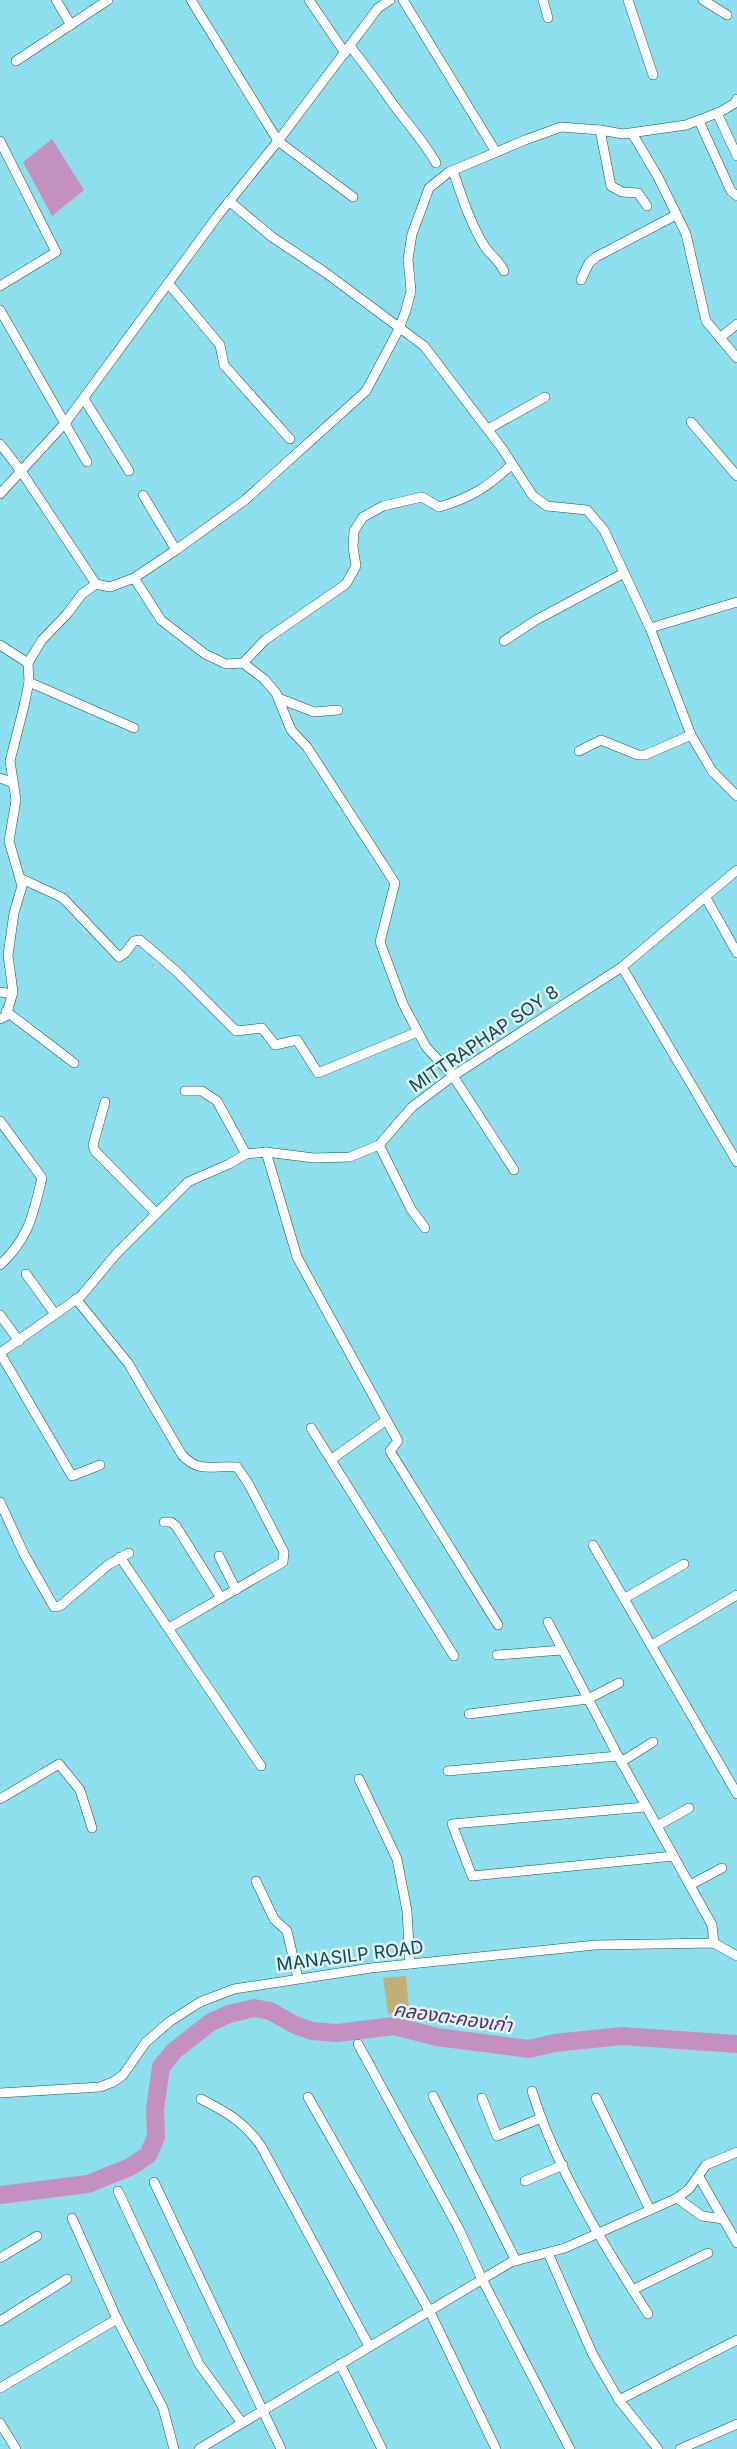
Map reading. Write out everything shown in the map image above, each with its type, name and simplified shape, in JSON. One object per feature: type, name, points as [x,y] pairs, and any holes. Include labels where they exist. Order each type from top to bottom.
[{"type":"street","points":[[56,0],[71,25]]},
{"type":"street","points":[[16,61],[108,0]]},
{"type":"street","points":[[191,0],[278,141],[353,197]]},
{"type":"street","points":[[309,0],[347,50],[378,81],[425,144],[436,163]]},
{"type":"street","points":[[0,494],[66,422],[229,201],[278,141],[378,8],[390,0]]},
{"type":"street","points":[[403,0],[496,152]]},
{"type":"street","points":[[543,0],[548,18]]},
{"type":"street","points":[[628,0],[653,75]]},
{"type":"street","points":[[703,0],[727,15]]},
{"type":"street","points":[[0,444],[21,471],[96,584],[110,587],[134,578],[245,500],[366,391],[399,329],[411,291],[408,259],[412,234],[430,188],[453,171],[561,127],[623,134],[686,125],[717,113],[735,103],[737,99]]},
{"type":"street","points":[[717,113],[737,156]]},
{"type":"street","points":[[698,121],[731,192],[737,196]]},
{"type":"street","points":[[600,130],[611,186],[622,192],[638,193],[647,206]]},
{"type":"street","points":[[632,133],[658,177],[686,234],[702,312],[706,321],[737,358]]},
{"type":"street","points":[[0,141],[56,252],[0,286]]},
{"type":"street","points":[[453,171],[468,217],[486,249],[500,261],[504,271]]},
{"type":"street","points":[[229,201],[272,237],[424,346],[488,429],[533,496],[547,506],[587,510],[604,530],[650,628],[691,735],[712,772],[737,796]]},
{"type":"street","points":[[581,280],[589,263],[596,257],[676,215]]},
{"type":"street","points":[[168,283],[220,346],[224,365],[290,439]]},
{"type":"street","points":[[0,310],[66,422],[87,462]]},
{"type":"street","points":[[720,338],[737,324]]},
{"type":"street","points":[[488,429],[545,397]]},
{"type":"street","points":[[84,399],[129,471]]},
{"type":"street","points":[[691,422],[737,476]]},
{"type":"street","points":[[243,663],[265,640],[346,584],[356,566],[353,547],[354,531],[363,518],[383,506],[422,497],[439,507],[454,503],[492,484],[511,465]]},
{"type":"street","points":[[143,495],[176,550]]},
{"type":"street","points":[[504,641],[536,620],[624,573]]},
{"type":"street","points":[[134,578],[161,620],[206,654],[226,664],[243,663],[264,679],[278,698],[291,730],[306,747],[395,883],[380,942],[402,1004],[426,1047],[453,1076],[514,1170]]},
{"type":"street","points":[[0,1019],[6,1016],[12,994],[12,973],[8,955],[14,912],[22,886],[9,841],[16,800],[11,782],[10,761],[29,682],[28,663],[42,640],[68,614],[82,594],[96,584]]},
{"type":"street","points":[[650,628],[737,602]]},
{"type":"street","points":[[0,645],[28,663]]},
{"type":"street","points":[[29,682],[134,728]]},
{"type":"street","points":[[278,698],[314,712],[338,710]]},
{"type":"street","points":[[579,751],[601,740],[638,756],[645,756],[691,735]]},
{"type":"street","points":[[0,778],[11,782]]},
{"type":"street","name":"MITTRAPHAP SOY 8","points":[[0,1353],[76,1299],[156,1213],[188,1182],[229,1164],[246,1154],[266,1152],[314,1158],[350,1157],[379,1145],[412,1107],[453,1076],[622,967],[737,870]]},
{"type":"street","points":[[20,878],[63,898],[118,957],[125,953],[134,941],[140,940],[184,979],[236,1031],[262,1028],[275,1045],[297,1040],[318,1073],[417,1032]]},
{"type":"street","points":[[706,898],[737,953]]},
{"type":"street","points":[[622,967],[737,1162]]},
{"type":"street","points":[[0,992],[12,994]]},
{"type":"street","points":[[6,1011],[74,1063]]},
{"type":"street","points":[[185,1091],[202,1091],[217,1101],[246,1154]]},
{"type":"street","points":[[105,1102],[93,1145],[96,1151],[156,1213]]},
{"type":"street","points":[[0,1121],[42,1178],[31,1224],[11,1255],[0,1265]]},
{"type":"street","points":[[379,1145],[411,1209],[425,1228]]},
{"type":"street","points":[[266,1152],[297,1256],[385,1421],[398,1441],[390,1451],[498,1625]]},
{"type":"street","points":[[26,1274],[55,1314]]},
{"type":"street","points":[[76,1299],[124,1358],[182,1455],[191,1464],[200,1468],[237,1468],[248,1483],[284,1552],[283,1562],[169,1628]]},
{"type":"street","points":[[0,1315],[19,1341]]},
{"type":"street","points":[[0,1353],[72,1476],[100,1465]]},
{"type":"street","points":[[332,1459],[385,1421]]},
{"type":"street","points":[[311,1428],[454,1656]]},
{"type":"street","points":[[0,1502],[24,1554],[54,1607],[60,1606],[129,1552]]},
{"type":"street","points":[[164,1522],[171,1522],[176,1526],[221,1598]]},
{"type":"street","points":[[593,1545],[737,1794]]},
{"type":"street","points":[[219,1556],[236,1590]]},
{"type":"street","points":[[120,1558],[261,1766]]},
{"type":"street","points":[[625,1598],[684,1564]]},
{"type":"street","points":[[652,1645],[737,1595]]},
{"type":"street","points":[[548,1622],[645,1806],[712,1926],[714,1943],[737,1956]]},
{"type":"street","points":[[497,1655],[562,1650]]},
{"type":"street","points":[[469,1714],[588,1698],[619,1684]]},
{"type":"street","points":[[448,1771],[620,1759],[652,1742]]},
{"type":"street","points":[[0,1799],[59,1764],[80,1790],[92,1828]]},
{"type":"street","points":[[359,1779],[397,1859],[406,1911],[410,1964]]},
{"type":"street","points":[[645,1806],[452,1824],[472,1876],[674,1856]]},
{"type":"street","points":[[657,1826],[689,1808]]},
{"type":"street","points":[[690,1886],[722,1868]]},
{"type":"street","points":[[256,1881],[275,1921],[287,1932],[298,1978]]},
{"type":"street","name":"MANASILP ROAD","points":[[0,2093],[100,2087],[113,2082],[123,2075],[146,2042],[169,2022],[200,2002],[234,1990],[298,1978],[410,1964],[595,1945],[714,1943]]},
{"type":"street","points":[[358,2044],[459,2229],[482,2279],[570,2449]]},
{"type":"street","points":[[532,2091],[540,2118],[598,2234],[648,2314]]},
{"type":"street","points":[[433,2096],[516,2260]]},
{"type":"street","points":[[308,2097],[429,2310],[496,2449]]},
{"type":"street","points":[[482,2098],[497,2136],[540,2118]]},
{"type":"street","points":[[596,2098],[650,2210]]},
{"type":"street","points":[[201,2099],[235,2117],[249,2129],[261,2146],[370,2346]]},
{"type":"street","points":[[199,2449],[429,2310],[516,2260],[565,2248],[676,2198],[699,2177],[706,2165],[737,2152]]},
{"type":"street","points":[[525,2181],[563,2165]]},
{"type":"street","points":[[699,2177],[737,2244]]},
{"type":"street","points":[[154,2182],[281,2449]]},
{"type":"street","points":[[118,2191],[199,2364],[242,2423]]},
{"type":"street","points":[[676,2198],[707,2218],[723,2219]]},
{"type":"street","points":[[72,2218],[117,2319],[163,2408],[174,2449]]},
{"type":"street","points":[[0,2258],[37,2236]]},
{"type":"street","points":[[548,2252],[593,2355],[619,2400],[658,2449]]},
{"type":"street","points":[[632,2290],[708,2253]]},
{"type":"street","points":[[0,2321],[66,2279]]},
{"type":"street","points":[[0,2388],[117,2319]]},
{"type":"street","points":[[619,2400],[737,2340]]},
{"type":"street","points":[[340,2364],[382,2449]]},
{"type":"street","points":[[0,2423],[16,2449]]},
{"type":"street","points":[[680,2449],[737,2424]]},
{"type":"shaded area","points":[[52,139],[84,190],[52,216],[23,162]]},
{"type":"shaded area","points":[[406,1976],[409,2010],[388,2014],[383,1978]]},
{"type":"waterway","name":"คลองตะคองเก่า","points":[[0,2195],[88,2184],[130,2167],[148,2155],[156,2137],[155,2109],[161,2067],[174,2051],[211,2022],[229,2014],[254,2008],[270,2011],[295,2025],[312,2031],[337,2033],[394,2026],[437,2037],[529,2049],[554,2043],[622,2036],[737,2044]]}]
